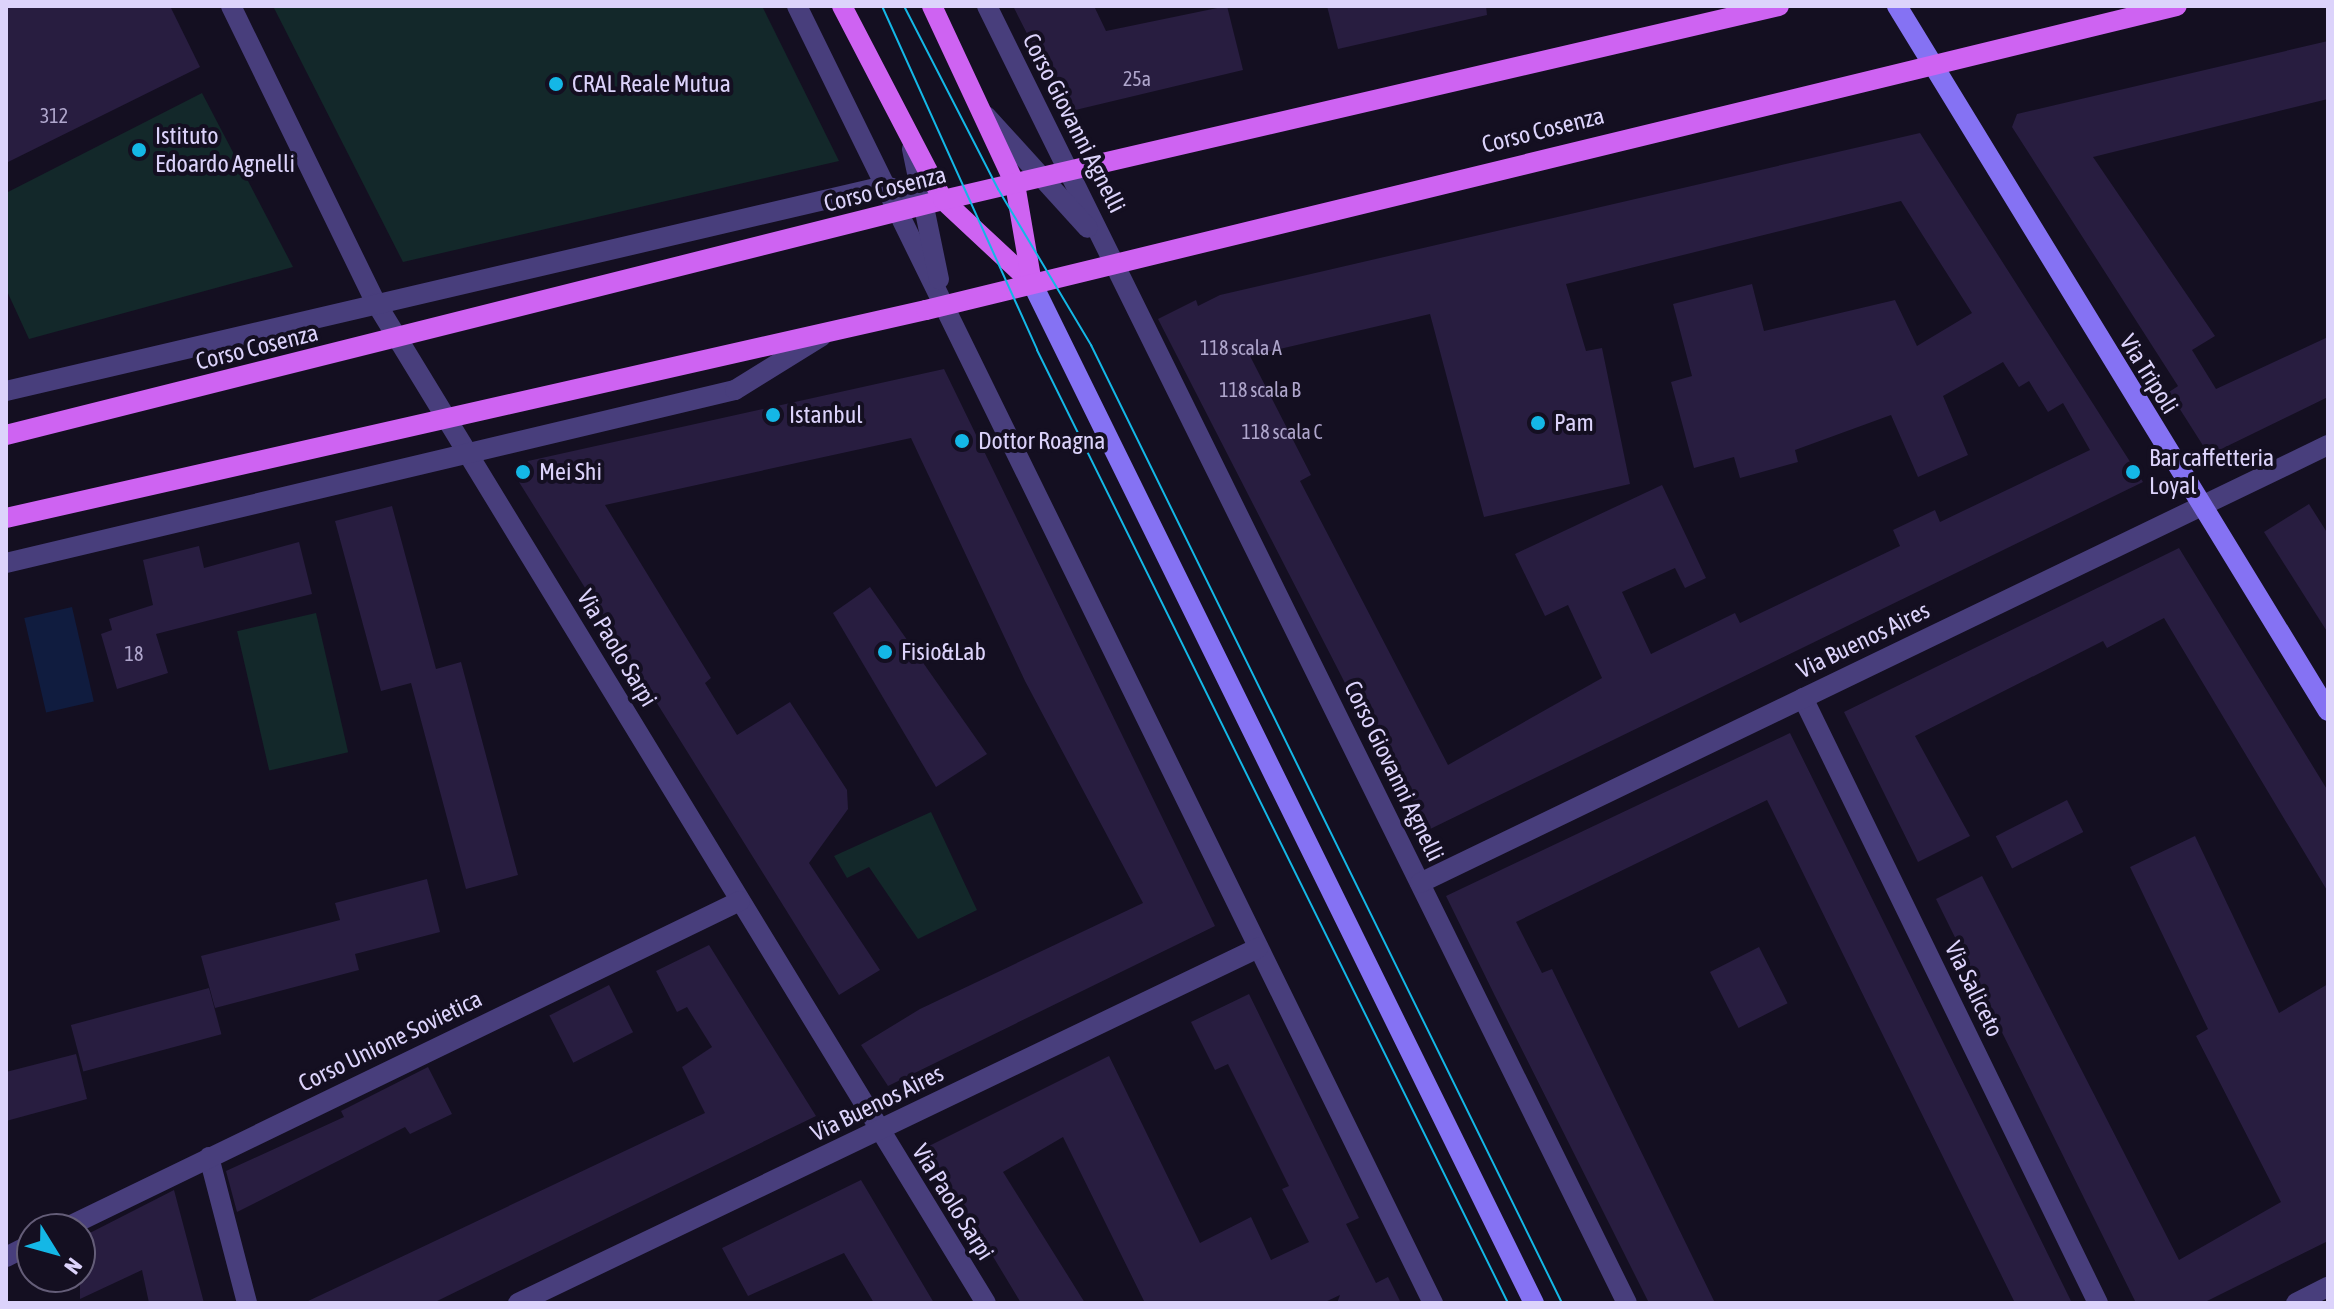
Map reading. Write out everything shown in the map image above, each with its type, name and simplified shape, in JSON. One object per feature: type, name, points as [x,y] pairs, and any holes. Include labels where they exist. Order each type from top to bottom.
[{"type":"main road","name":"Corso Giovanni Agnelli","points":[[842,6],[910,142],[930,199],[1032,283]]},
{"type":"main road","name":"Corso Giovanni Agnelli","points":[[932,6],[986,116],[1015,184],[1032,283],[1534,1303]]},
{"type":"main road","name":"Corso Cosenza","points":[[6,435],[898,213],[930,199],[1015,184],[1779,6]]},
{"type":"main road","name":"Via Tripoli","points":[[1897,6],[1928,64],[2328,711]]},
{"type":"main road","name":"Corso Cosenza","points":[[6,518],[444,415],[944,306],[1928,64],[2177,6]]},
{"type":"street","name":"Via Paolo Sarpi","points":[[231,6],[376,303],[986,1303]]},
{"type":"street","name":"Corso Giovanni Agnelli","points":[[797,6],[1433,1303]]},
{"type":"street","name":"Corso Giovanni Agnelli","points":[[987,6],[1627,1303]]},
{"type":"street","name":"Corso Giovanni Agnelli","points":[[986,116],[1047,176],[1115,262]]},
{"type":"street","name":"Corso Cosenza","points":[[6,391],[884,186],[930,199]]},
{"type":"street","name":"Corso Giovanni Agnelli","points":[[930,199],[944,306]]},
{"type":"street","name":"Corso Cosenza","points":[[6,563],[465,450],[735,390],[829,331]]},
{"type":"street","name":"Via Buenos Aires","points":[[1420,883],[2328,445]]},
{"type":"street","name":"Via Saliceto","points":[[1803,698],[2098,1303]]},
{"type":"street","name":"Corso Unione Sovietica","points":[[95,1213],[740,901]]},
{"type":"street","name":"Via Buenos Aires","points":[[518,1303],[1258,948]]},
{"type":"street","points":[[209,1157],[247,1303]]},
{"type":"street","points":[[2296,1303],[2328,1287]]},
{"type":"green space","name":"CRAL Reale Mutua","points":[[273,6],[762,6],[839,161],[403,262]]},
{"type":"green space","points":[[202,93],[293,267],[29,339],[6,289],[6,193]]},
{"type":"green space","points":[[316,613],[348,752],[269,771],[237,631]]},
{"type":"green space","points":[[931,812],[977,910],[918,939],[869,867],[847,878],[834,856]]},
{"type":"water","points":[[72,607],[94,702],[46,713],[24,618]]},
{"type":"building","name":"Istituto Edoardo Agnelli","points":[[6,6],[170,6],[200,67],[6,163]]},
{"type":"building","points":[[1013,6],[1094,6],[1106,31],[1227,6],[1243,70],[1067,112]]},
{"type":"building","points":[[1327,6],[1486,6],[1487,15],[1338,49]]},
{"type":"building","points":[[2328,41],[2328,99],[2093,157],[2215,336],[2192,350],[2216,389],[2328,337],[2328,397],[2209,455],[2169,392],[2178,386],[2012,127],[2017,114]]},
{"type":"building","points":[[1920,133],[2143,482],[1422,833],[1158,319],[1196,300],[1198,306],[1220,295]],"holes":[[[1901,201],[1972,313],[1917,346],[1895,300],[1764,331],[1752,284],[1673,304],[1692,376],[1671,382],[1694,468],[1734,457],[1740,478],[1798,462],[1795,450],[1891,415],[1918,477],[1968,455],[1943,396],[2003,362],[2019,387],[2029,381],[2048,412],[2063,403],[2090,450],[1940,522],[1935,510],[1893,530],[1900,546],[1740,623],[1735,613],[1651,654],[1622,592],[1675,568],[1685,588],[1706,578],[1662,485],[1515,554],[1545,616],[1568,605],[1602,678],[1448,765],[1300,481],[1311,475],[1250,356],[1430,314],[1484,517],[1630,484],[1602,348],[1586,351],[1566,284]]]},
{"type":"building","points":[[944,369],[1215,926],[888,1086],[861,1045],[920,1009],[1143,903],[1025,681],[911,438],[605,505],[711,678],[705,683],[737,735],[790,702],[847,790],[848,809],[809,863],[880,970],[839,995],[519,482],[528,461]]},
{"type":"building","points":[[2309,504],[2328,534],[2328,633],[2264,532]]},
{"type":"building","points":[[392,506],[436,669],[461,662],[518,875],[466,889],[411,683],[381,691],[335,521]]},
{"type":"building","points":[[299,542],[312,594],[156,634],[168,673],[117,689],[101,634],[112,630],[109,619],[153,605],[143,560],[199,546],[204,568]]},
{"type":"building","points":[[2179,548],[2328,791],[2328,892],[2164,618],[2107,648],[2103,641],[1915,736],[1970,836],[1918,862],[1844,712]]},
{"type":"building","name":"Fisio&Lab","points":[[870,587],[987,754],[936,787],[833,613]]},
{"type":"building","points":[[1790,733],[2072,1303],[2015,1303],[1767,800],[1516,922],[1542,973],[1552,969],[1715,1303],[1649,1303],[1495,996],[1446,896]]},
{"type":"building","points":[[2067,800],[2083,832],[2012,868],[1996,836]]},
{"type":"building","points":[[2195,836],[2279,1013],[2328,984],[2328,1241],[2203,1303],[2136,1303],[1936,899],[1982,876],[2179,1260],[2281,1202],[2196,1036],[2208,1029],[2130,867]]},
{"type":"building","points":[[427,879],[440,932],[355,954],[359,970],[215,1008],[201,956],[340,920],[335,903]]},
{"type":"building","points":[[709,945],[816,1116],[433,1303],[304,1303],[705,1113],[682,1067],[712,1047],[687,1007],[677,1012],[656,971]]},
{"type":"building","points":[[1759,947],[1788,1003],[1739,1028],[1710,972]]},
{"type":"building","points":[[609,985],[633,1032],[573,1063],[549,1015]]},
{"type":"building","points":[[209,988],[221,1034],[83,1071],[71,1025]]},
{"type":"building","points":[[1249,994],[1359,1218],[1346,1224],[1376,1283],[1388,1277],[1401,1303],[1337,1303],[1340,1295],[1323,1303],[1145,1303],[1063,1137],[1003,1172],[1085,1303],[1021,1303],[927,1147],[1109,1056],[1200,1243],[1251,1217],[1271,1260],[1309,1242],[1282,1189],[1289,1186],[1228,1064],[1215,1070],[1191,1022]]},
{"type":"building","points":[[76,1054],[87,1099],[6,1121],[6,1072]]},
{"type":"building","points":[[428,1067],[452,1114],[410,1134],[405,1127],[237,1212],[226,1171],[344,1117],[341,1111]]},
{"type":"building","points":[[861,1180],[934,1303],[874,1303],[844,1253],[748,1296],[722,1248]]},
{"type":"building","points":[[174,1190],[204,1303],[149,1303],[142,1270],[96,1292],[96,1230]]},
{"type":"tram line","points":[[882,6],[1037,350],[1508,1303]]},
{"type":"tram line","points":[[904,6],[998,189],[1091,345],[1562,1303]]},
{"type":"place","name":"CRAL Reale Mutua","points":[[556,84]]},
{"type":"place","name":"Istituto Edoardo Agnelli","points":[[139,150]]},
{"type":"place","name":"Istanbul","points":[[773,415]]},
{"type":"place","name":"Pam","points":[[1538,423]]},
{"type":"place","name":"Dottor Roagna","points":[[962,441]]},
{"type":"place","name":"Mei Shi","points":[[523,472]]},
{"type":"place","name":"Bar caffetteria Loyal","points":[[2133,472]]},
{"type":"place","name":"Fisio&Lab","points":[[885,652]]}]
